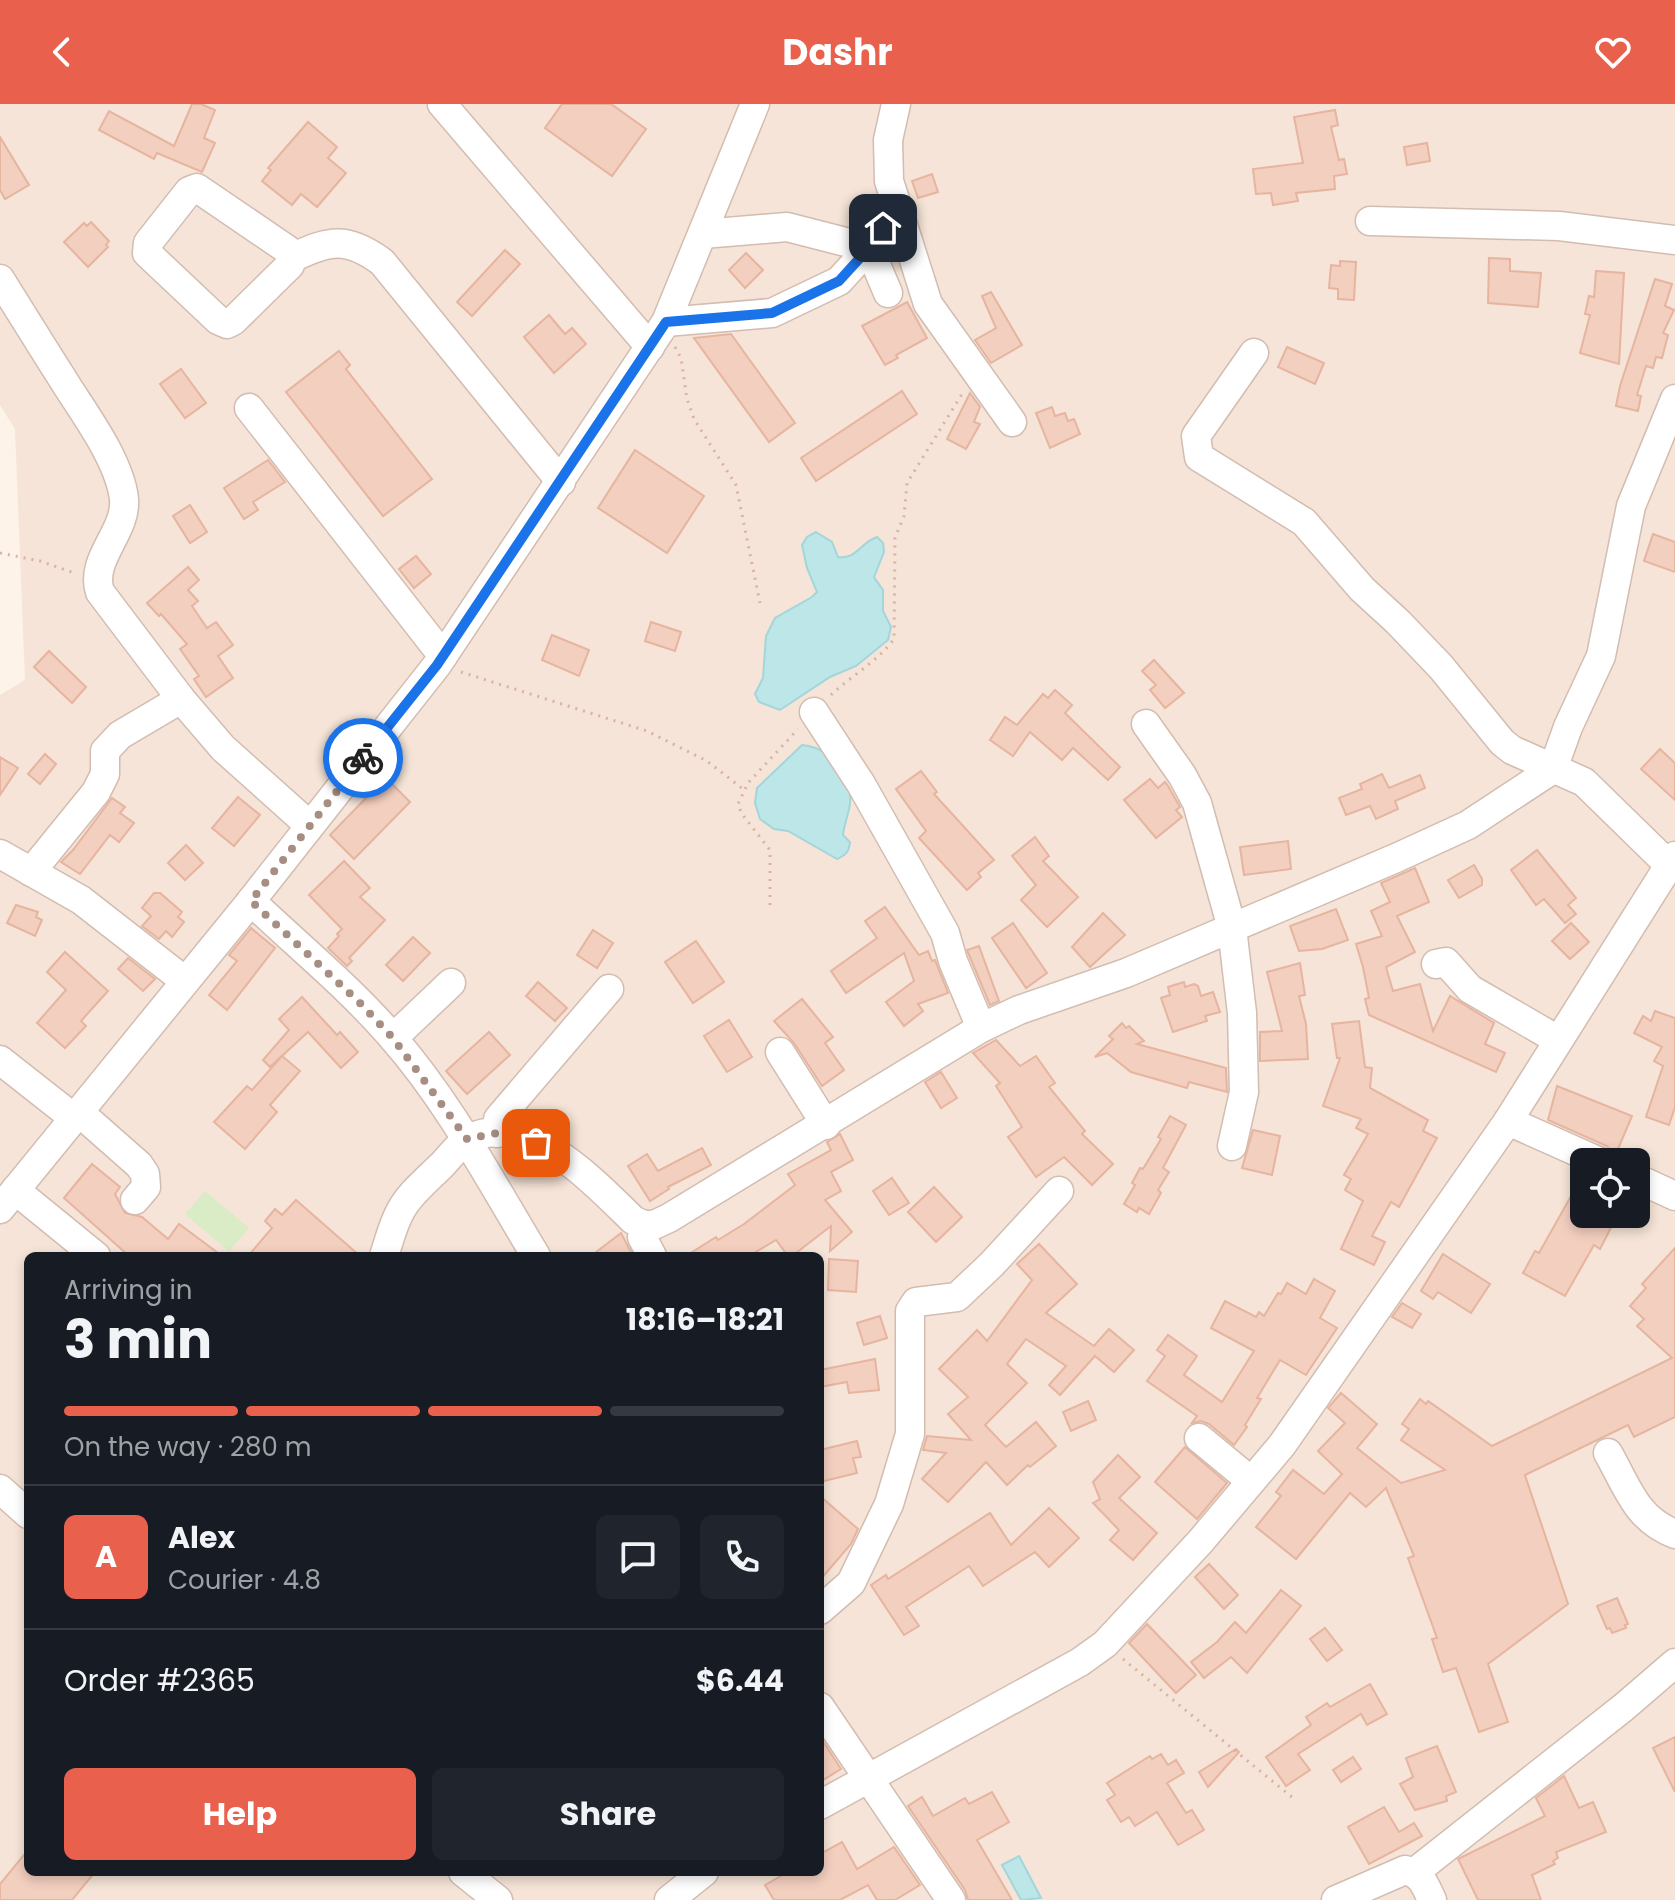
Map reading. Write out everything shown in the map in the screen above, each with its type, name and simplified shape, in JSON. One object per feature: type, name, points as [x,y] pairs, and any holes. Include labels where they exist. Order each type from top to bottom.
[{"type":"street","points":[[442,104],[660,332]]},
{"type":"street","points":[[90,1252],[7,1199],[251,901],[440,660],[660,332],[755,104]]},
{"type":"street","points":[[896,104],[888,140],[889,181],[928,304],[1012,422]]},
{"type":"street","points":[[292,258],[288,250],[197,188],[189,191],[148,243],[147,253],[218,320],[227,324],[290,265],[292,258],[321,244],[339,242],[357,247],[382,262],[561,482]]},
{"type":"street","points":[[660,332],[772,313],[839,281],[869,248],[897,208]]},
{"type":"street","points":[[1370,221],[1559,226],[1675,240]]},
{"type":"street","points":[[703,234],[787,227],[869,248]]},
{"type":"street","points":[[869,248],[888,293]]},
{"type":"street","points":[[0,279],[91,424],[119,476],[124,502],[122,516],[96,580],[100,592],[181,699],[223,748],[309,825]]},
{"type":"street","points":[[824,1803],[1059,1675],[1105,1644],[1200,1542],[1290,1433],[1508,1121],[1672,860],[1584,782],[1512,750],[1502,742],[1450,677],[1362,589],[1304,522],[1199,457],[1196,436],[1254,353]]},
{"type":"street","points":[[385,1252],[401,1210],[467,1139],[497,1133],[520,1137],[552,1149],[579,1168],[633,1220],[654,1225],[826,1125],[981,1028],[1019,1010],[1126,973],[1468,825],[1553,769],[1568,727],[1601,656],[1631,506],[1675,399]]},
{"type":"street","points":[[249,408],[440,660]]},
{"type":"street","points":[[31,872],[96,792],[105,774],[105,751],[120,735],[181,699]]},
{"type":"street","points":[[814,712],[861,784],[938,919],[981,1028]]},
{"type":"street","points":[[1146,724],[1182,775],[1197,803],[1232,928],[1242,1013],[1244,1092],[1232,1146]]},
{"type":"street","points":[[0,854],[81,900],[185,981]]},
{"type":"street","points":[[251,901],[393,1038],[467,1139],[534,1252]]},
{"type":"street","points":[[1436,964],[1446,962],[1470,989],[1558,1040]]},
{"type":"street","points":[[393,1038],[451,983]]},
{"type":"street","points":[[497,1133],[498,1119],[609,989]]},
{"type":"street","points":[[780,1052],[826,1125]]},
{"type":"street","points":[[0,1060],[139,1165],[145,1174],[146,1187],[135,1200]]},
{"type":"street","points":[[1508,1121],[1570,1149]]},
{"type":"street","points":[[1650,1184],[1675,1196]]},
{"type":"street","points":[[824,1607],[851,1583],[889,1504],[910,1434],[910,1311],[916,1302],[957,1297],[1059,1191]]},
{"type":"street","points":[[644,1225],[642,1237],[650,1252]]},
{"type":"street","points":[[1199,1438],[1251,1481]]},
{"type":"street","points":[[1608,1453],[1643,1515],[1658,1527],[1675,1534]]},
{"type":"street","points":[[0,1489],[24,1510]]},
{"type":"street","points":[[1415,1872],[1675,1663]]},
{"type":"street","points":[[824,1713],[951,1900]]},
{"type":"street","points":[[1336,1900],[1405,1870],[1415,1872],[1432,1900]]},
{"type":"street","points":[[468,1876],[498,1900]]},
{"type":"street","points":[[669,1900],[699,1876]]},
{"type":"path","points":[[660,332],[681,358],[687,399],[694,419],[736,485],[760,603]]},
{"type":"path","points":[[770,905],[770,850],[742,814],[738,804],[743,789],[814,712],[850,677],[885,651],[894,639],[895,538],[904,516],[907,483],[976,371]]},
{"type":"path","points":[[0,553],[40,561],[96,580]]},
{"type":"path","points":[[440,660],[647,731],[707,761],[743,789]]},
{"type":"path","points":[[1105,1644],[1293,1798]]},
{"type":"shaded area","points":[[0,104],[1675,104],[1675,1900],[0,1900],[0,695],[25,680],[15,429],[0,405]]},
{"type":"green space","points":[[205,1191],[249,1228],[229,1251],[185,1214]]},
{"type":"water","points":[[816,532],[832,542],[838,557],[849,556],[877,537],[883,543],[884,552],[874,577],[883,590],[883,611],[891,627],[888,640],[856,666],[830,677],[780,710],[759,702],[755,694],[763,678],[766,636],[775,618],[817,592],[802,545],[807,537]]},
{"type":"water","points":[[802,745],[830,757],[844,772],[848,782],[850,803],[843,835],[850,842],[846,853],[837,859],[788,831],[774,829],[760,819],[755,803],[757,788]]},
{"type":"water","points":[[1019,1856],[1041,1898],[1021,1900],[1002,1865]]},
{"type":"building","points":[[192,104],[215,110],[204,138],[215,143],[202,172],[157,153],[154,159],[99,130],[109,111],[174,146]]},
{"type":"building","points":[[562,104],[611,104],[646,129],[612,176],[545,128]]},
{"type":"building","points":[[1335,110],[1338,125],[1331,127],[1339,160],[1344,159],[1347,174],[1334,176],[1335,189],[1296,193],[1298,201],[1273,205],[1271,193],[1256,194],[1253,169],[1303,163],[1294,117]]},
{"type":"building","points":[[308,122],[337,147],[328,158],[346,173],[317,207],[301,194],[292,205],[262,181],[271,170],[268,168]]},
{"type":"building","points":[[0,137],[29,185],[5,199],[0,190]]},
{"type":"building","points":[[1427,143],[1430,161],[1407,165],[1404,147]]},
{"type":"building","points":[[932,174],[938,192],[918,198],[912,181]]},
{"type":"building","points":[[91,222],[109,241],[108,247],[88,267],[64,242],[84,223],[87,226]]},
{"type":"building","points":[[505,250],[520,264],[472,316],[457,302]]},
{"type":"building","points":[[746,253],[763,270],[745,288],[729,270]]},
{"type":"building","points":[[1489,258],[1510,259],[1510,271],[1541,273],[1538,307],[1488,303]]},
{"type":"building","points":[[1340,261],[1356,262],[1354,300],[1338,299],[1338,289],[1329,288],[1331,265],[1340,266]]},
{"type":"building","points":[[1596,271],[1624,273],[1619,364],[1580,353],[1590,315],[1585,314],[1589,296],[1594,297]]},
{"type":"building","points":[[1655,279],[1672,284],[1665,306],[1674,310],[1663,333],[1668,335],[1662,358],[1656,357],[1653,368],[1646,366],[1637,395],[1641,396],[1638,411],[1616,406]]},
{"type":"building","points":[[991,292],[1022,345],[991,363],[975,340],[996,328],[982,296]]},
{"type":"building","points":[[907,302],[927,338],[896,355],[898,358],[885,365],[862,326]]},
{"type":"building","points":[[549,315],[565,334],[572,328],[586,344],[554,373],[524,337]]},
{"type":"building","points":[[731,334],[795,423],[769,442],[694,338]]},
{"type":"building","points":[[1287,347],[1324,363],[1315,384],[1278,367]]},
{"type":"building","points":[[339,351],[350,365],[346,369],[432,479],[383,516],[286,392]]},
{"type":"building","points":[[181,369],[206,403],[185,418],[160,384]]},
{"type":"building","points":[[902,391],[917,414],[816,481],[801,458]]},
{"type":"building","points":[[970,393],[980,407],[974,422],[980,424],[966,449],[947,439]]},
{"type":"building","points":[[1052,407],[1055,416],[1065,413],[1068,421],[1074,419],[1080,434],[1050,448],[1036,413]]},
{"type":"building","points":[[635,450],[704,496],[667,553],[598,508]]},
{"type":"building","points":[[268,460],[285,482],[253,502],[258,510],[244,519],[224,488]]},
{"type":"building","points":[[190,505],[207,532],[190,543],[173,516]]},
{"type":"building","points":[[1653,534],[1675,542],[1675,572],[1644,561]]},
{"type":"building","points":[[416,556],[431,574],[414,588],[399,569]]},
{"type":"building","points":[[188,567],[199,580],[188,590],[198,601],[192,606],[207,628],[216,622],[233,645],[218,656],[233,678],[206,697],[194,679],[199,676],[180,649],[187,644],[147,603]]},
{"type":"building","points":[[651,622],[681,632],[675,651],[645,641]]},
{"type":"building","points":[[552,635],[589,650],[579,676],[542,660]]},
{"type":"building","points":[[49,651],[86,687],[72,703],[34,667]]},
{"type":"building","points":[[1154,660],[1184,693],[1165,708],[1150,690],[1156,685],[1142,671]]},
{"type":"building","points":[[1055,690],[1072,705],[1065,713],[1120,767],[1108,780],[1073,748],[1062,760],[1030,732],[1013,756],[990,740],[1005,717],[1017,725],[1043,694],[1048,698]]},
{"type":"building","points":[[1660,749],[1675,763],[1675,800],[1641,769]]},
{"type":"building","points":[[45,754],[56,764],[40,784],[28,774]]},
{"type":"building","points":[[0,757],[18,768],[0,795]]},
{"type":"building","points":[[921,771],[937,792],[934,794],[994,860],[978,873],[981,877],[967,890],[919,838],[926,831],[896,789]]},
{"type":"building","points":[[1382,774],[1389,788],[1420,775],[1425,788],[1395,801],[1398,809],[1376,819],[1370,806],[1346,815],[1339,798],[1362,789],[1360,784]]},
{"type":"building","points":[[383,775],[410,802],[354,859],[330,835],[368,796],[365,792]]},
{"type":"building","points":[[1150,779],[1158,788],[1165,782],[1180,807],[1176,810],[1182,817],[1156,838],[1124,800]]},
{"type":"building","points":[[238,797],[260,815],[234,846],[212,828]]},
{"type":"building","points":[[112,798],[125,807],[120,813],[134,823],[119,842],[110,835],[80,874],[61,862]]},
{"type":"building","points":[[1035,837],[1049,856],[1043,861],[1078,897],[1047,927],[1021,900],[1036,885],[1012,856]]},
{"type":"building","points":[[1288,841],[1291,869],[1244,875],[1240,847]]},
{"type":"building","points":[[186,845],[203,863],[185,880],[168,863]]},
{"type":"building","points":[[1537,850],[1576,898],[1568,905],[1576,914],[1565,923],[1544,899],[1536,905],[1511,870]]},
{"type":"building","points":[[344,861],[370,888],[360,897],[385,920],[349,958],[352,961],[347,966],[328,948],[342,929],[309,895]]},
{"type":"building","points":[[1474,865],[1482,885],[1459,898],[1448,880]]},
{"type":"building","points":[[1415,868],[1429,902],[1397,916],[1415,952],[1386,967],[1393,991],[1420,984],[1433,1031],[1450,996],[1494,1023],[1485,1044],[1505,1053],[1496,1072],[1369,1015],[1365,999],[1369,998],[1356,944],[1382,936],[1371,911],[1390,902],[1381,883]]},
{"type":"building","points":[[154,893],[160,893],[182,912],[178,917],[184,922],[172,937],[166,931],[159,939],[142,926],[151,916],[142,908]]},
{"type":"building","points":[[16,905],[38,912],[36,917],[42,920],[35,936],[7,923]]},
{"type":"building","points":[[885,907],[919,955],[928,951],[932,961],[935,960],[948,993],[918,1004],[923,1011],[904,1026],[886,1002],[914,981],[904,953],[846,993],[831,971],[877,938],[865,921]]},
{"type":"building","points":[[1336,909],[1348,940],[1322,949],[1299,951],[1290,926]]},
{"type":"building","points":[[1103,913],[1125,935],[1090,967],[1072,947]]},
{"type":"building","points":[[1013,923],[1047,973],[1026,988],[992,938]]},
{"type":"building","points":[[1571,923],[1589,942],[1570,959],[1552,941]]},
{"type":"building","points":[[251,928],[275,948],[227,1010],[209,995],[237,961],[229,955]]},
{"type":"building","points":[[593,930],[613,943],[597,968],[577,955]]},
{"type":"building","points":[[413,937],[430,953],[403,981],[386,965]]},
{"type":"building","points":[[696,941],[724,982],[693,1003],[665,962]]},
{"type":"building","points":[[979,946],[999,1001],[990,1005],[967,950]]},
{"type":"building","points":[[65,952],[108,991],[81,1021],[86,1026],[65,1048],[37,1023],[66,990],[47,972]]},
{"type":"building","points":[[128,958],[155,979],[143,991],[118,969]]},
{"type":"building","points":[[1300,963],[1305,995],[1299,996],[1306,1024],[1308,1059],[1260,1061],[1260,1032],[1282,1031],[1267,972]]},
{"type":"building","points":[[538,982],[567,1008],[555,1021],[526,996]]},
{"type":"building","points":[[1184,982],[1185,987],[1198,986],[1201,996],[1213,992],[1220,1012],[1205,1016],[1207,1021],[1173,1032],[1161,998],[1170,995],[1168,987]]},
{"type":"building","points":[[302,997],[337,1035],[340,1032],[358,1052],[341,1068],[308,1032],[270,1067],[263,1060],[289,1030],[279,1019]]},
{"type":"building","points":[[802,999],[833,1037],[825,1043],[844,1070],[822,1086],[794,1043],[774,1021]]},
{"type":"building","points":[[1655,1011],[1675,1018],[1675,1107],[1669,1125],[1646,1117],[1663,1066],[1654,1061],[1662,1047],[1634,1033],[1643,1016],[1651,1021]]},
{"type":"building","points":[[729,1020],[752,1057],[727,1072],[704,1036]]},
{"type":"building","points":[[1359,1021],[1365,1067],[1372,1068],[1370,1088],[1428,1120],[1423,1131],[1437,1138],[1399,1207],[1391,1202],[1372,1236],[1385,1242],[1374,1265],[1341,1249],[1363,1201],[1345,1190],[1351,1179],[1344,1175],[1368,1134],[1356,1128],[1361,1119],[1323,1106],[1340,1058],[1337,1058],[1332,1024]]},
{"type":"building","points":[[1122,1023],[1144,1041],[1137,1044],[1226,1068],[1227,1092],[1189,1082],[1187,1088],[1131,1072],[1107,1053],[1095,1057],[1113,1039],[1109,1036]]},
{"type":"building","points":[[489,1032],[510,1055],[467,1094],[446,1071]]},
{"type":"building","points":[[996,1040],[1020,1066],[1036,1056],[1055,1083],[1049,1087],[1085,1131],[1082,1134],[1113,1164],[1092,1185],[1064,1157],[1036,1177],[1008,1137],[1022,1127],[996,1086],[1000,1083],[973,1053]]},
{"type":"building","points":[[282,1056],[300,1071],[270,1105],[277,1112],[245,1149],[214,1122],[247,1086],[252,1090]]},
{"type":"building","points":[[941,1072],[957,1098],[941,1108],[925,1082]]},
{"type":"building","points":[[1557,1086],[1632,1116],[1618,1148],[1609,1148],[1548,1120]]},
{"type":"building","points":[[1170,1116],[1186,1125],[1163,1168],[1169,1172],[1158,1190],[1161,1193],[1149,1214],[1139,1208],[1137,1212],[1124,1204],[1140,1168],[1143,1169],[1161,1139],[1158,1137]]},
{"type":"building","points":[[1253,1130],[1280,1136],[1272,1175],[1242,1168]]},
{"type":"building","points":[[840,1134],[853,1160],[831,1172],[841,1191],[825,1200],[852,1232],[830,1251],[831,1226],[797,1252],[785,1252],[776,1240],[756,1252],[692,1252],[744,1224],[795,1185],[788,1174],[831,1150],[827,1142]]},
{"type":"building","points":[[702,1148],[711,1165],[668,1187],[650,1201],[628,1166],[647,1154],[658,1171]]},
{"type":"building","points":[[92,1164],[120,1187],[115,1194],[125,1213],[142,1217],[168,1239],[179,1224],[217,1252],[125,1252],[64,1198]]},
{"type":"building","points":[[892,1178],[909,1203],[889,1215],[873,1191]]},
{"type":"building","points":[[934,1187],[962,1217],[936,1242],[908,1212]]},
{"type":"building","points":[[1570,1198],[1570,1228],[1611,1228],[1600,1249],[1594,1245],[1565,1296],[1523,1273],[1535,1251],[1539,1253]]},
{"type":"building","points":[[296,1200],[355,1252],[251,1252],[272,1228],[265,1221],[275,1209],[282,1215]]},
{"type":"building","points":[[621,1233],[631,1252],[596,1252]]},
{"type":"building","points":[[1039,1244],[1077,1284],[1046,1313],[1094,1346],[1109,1329],[1134,1350],[1114,1372],[1095,1356],[1060,1395],[1049,1385],[1066,1366],[1026,1339],[1007,1364],[1027,1383],[985,1425],[1006,1447],[1036,1422],[1056,1446],[1030,1467],[1028,1465],[1007,1485],[986,1462],[948,1502],[922,1479],[946,1453],[923,1450],[927,1436],[971,1440],[948,1414],[968,1397],[939,1369],[977,1330],[987,1341],[1032,1280],[1017,1264]]},
{"type":"building","points":[[1675,1248],[1675,1417],[1634,1437],[1628,1425],[1525,1475],[1568,1604],[1488,1664],[1508,1722],[1479,1732],[1456,1668],[1443,1672],[1432,1639],[1437,1638],[1408,1558],[1414,1556],[1386,1488],[1366,1507],[1350,1493],[1296,1559],[1256,1527],[1281,1496],[1276,1492],[1293,1470],[1324,1494],[1342,1474],[1318,1451],[1345,1423],[1328,1408],[1341,1393],[1377,1424],[1357,1448],[1401,1483],[1445,1470],[1401,1440],[1409,1429],[1402,1424],[1420,1399],[1426,1404],[1428,1401],[1492,1446],[1672,1358],[1637,1326],[1644,1319],[1630,1306],[1646,1288],[1642,1284]]},
{"type":"building","points":[[1443,1254],[1490,1284],[1471,1313],[1438,1292],[1433,1299],[1421,1291]]},
{"type":"building","points":[[829,1259],[858,1261],[856,1292],[828,1290]]},
{"type":"building","points":[[1314,1279],[1335,1291],[1320,1318],[1337,1328],[1306,1375],[1280,1360],[1257,1398],[1261,1399],[1245,1425],[1247,1427],[1234,1445],[1209,1424],[1201,1421],[1192,1423],[1197,1416],[1147,1381],[1165,1356],[1157,1350],[1168,1335],[1197,1356],[1184,1375],[1222,1402],[1254,1351],[1211,1328],[1225,1301],[1256,1317],[1259,1312],[1264,1316],[1287,1283],[1306,1294]]},
{"type":"building","points":[[1402,1303],[1421,1314],[1412,1328],[1392,1317]]},
{"type":"building","points":[[880,1316],[887,1338],[864,1345],[857,1323]]},
{"type":"building","points":[[875,1359],[879,1390],[849,1393],[847,1382],[824,1386],[824,1369]]},
{"type":"building","points":[[1088,1401],[1096,1420],[1071,1431],[1063,1412]]},
{"type":"building","points":[[857,1441],[861,1457],[853,1458],[857,1473],[824,1481],[824,1449]]},
{"type":"building","points":[[1185,1447],[1227,1483],[1197,1519],[1155,1482]]},
{"type":"building","points":[[1118,1455],[1140,1477],[1119,1498],[1157,1533],[1133,1560],[1110,1540],[1119,1530],[1093,1503],[1100,1499],[1093,1482]]},
{"type":"building","points":[[824,1499],[858,1529],[851,1544],[824,1575]]},
{"type":"building","points":[[1049,1508],[1079,1538],[1049,1567],[1035,1552],[983,1586],[969,1566],[906,1607],[919,1626],[904,1635],[871,1585],[886,1575],[888,1579],[990,1513],[1011,1545]]},
{"type":"building","points":[[1209,1564],[1238,1595],[1224,1609],[1195,1577]]},
{"type":"building","points":[[1281,1590],[1301,1606],[1247,1673],[1231,1657],[1204,1678],[1191,1662],[1217,1642],[1235,1622],[1246,1633]]},
{"type":"building","points":[[1617,1598],[1628,1624],[1626,1628],[1612,1633],[1610,1628],[1607,1629],[1597,1606]]},
{"type":"building","points":[[1147,1624],[1196,1675],[1176,1693],[1129,1643]]},
{"type":"building","points":[[1325,1628],[1342,1650],[1327,1661],[1310,1639]]},
{"type":"building","points":[[1370,1684],[1387,1714],[1367,1725],[1361,1714],[1298,1754],[1310,1770],[1286,1786],[1266,1757],[1311,1725],[1306,1717],[1327,1703],[1330,1707]]},
{"type":"building","points":[[1675,1737],[1675,1792],[1653,1748]]},
{"type":"building","points":[[824,1743],[841,1769],[824,1780]]},
{"type":"building","points":[[1437,1746],[1456,1792],[1446,1796],[1447,1801],[1415,1810],[1400,1784],[1413,1777],[1406,1758]]},
{"type":"building","points":[[1236,1749],[1239,1752],[1208,1787],[1199,1772]]},
{"type":"building","points":[[1161,1754],[1168,1765],[1176,1760],[1184,1773],[1167,1783],[1186,1813],[1192,1810],[1204,1830],[1178,1845],[1157,1812],[1135,1826],[1129,1817],[1121,1822],[1107,1800],[1115,1795],[1107,1783],[1150,1756],[1152,1759]]},
{"type":"building","points":[[1353,1757],[1361,1769],[1341,1782],[1333,1770]]},
{"type":"building","points":[[1564,1776],[1579,1808],[1593,1802],[1606,1832],[1556,1852],[1558,1858],[1553,1861],[1555,1864],[1532,1875],[1541,1900],[1478,1900],[1458,1859],[1545,1816],[1536,1798]]},
{"type":"building","points":[[992,1792],[1009,1822],[977,1840],[1012,1900],[968,1900],[965,1890],[908,1806],[922,1797],[933,1816],[965,1798],[969,1804]]},
{"type":"building","points":[[1384,1807],[1399,1832],[1414,1823],[1422,1836],[1369,1864],[1348,1827]]},
{"type":"building","points":[[842,1842],[857,1869],[894,1847],[920,1885],[895,1900],[877,1900],[868,1885],[840,1900],[774,1900],[765,1885],[781,1876],[824,1876],[824,1852]]},
{"type":"building","points":[[24,1855],[24,1876],[92,1876],[72,1900],[0,1900],[0,1884]]},
{"type":"way so far","points":[[363,758],[251,901],[393,1038],[467,1139],[497,1133],[536,1143]]},
{"type":"route","points":[[363,758],[437,665],[666,322],[772,313],[839,281],[883,228]]}]
